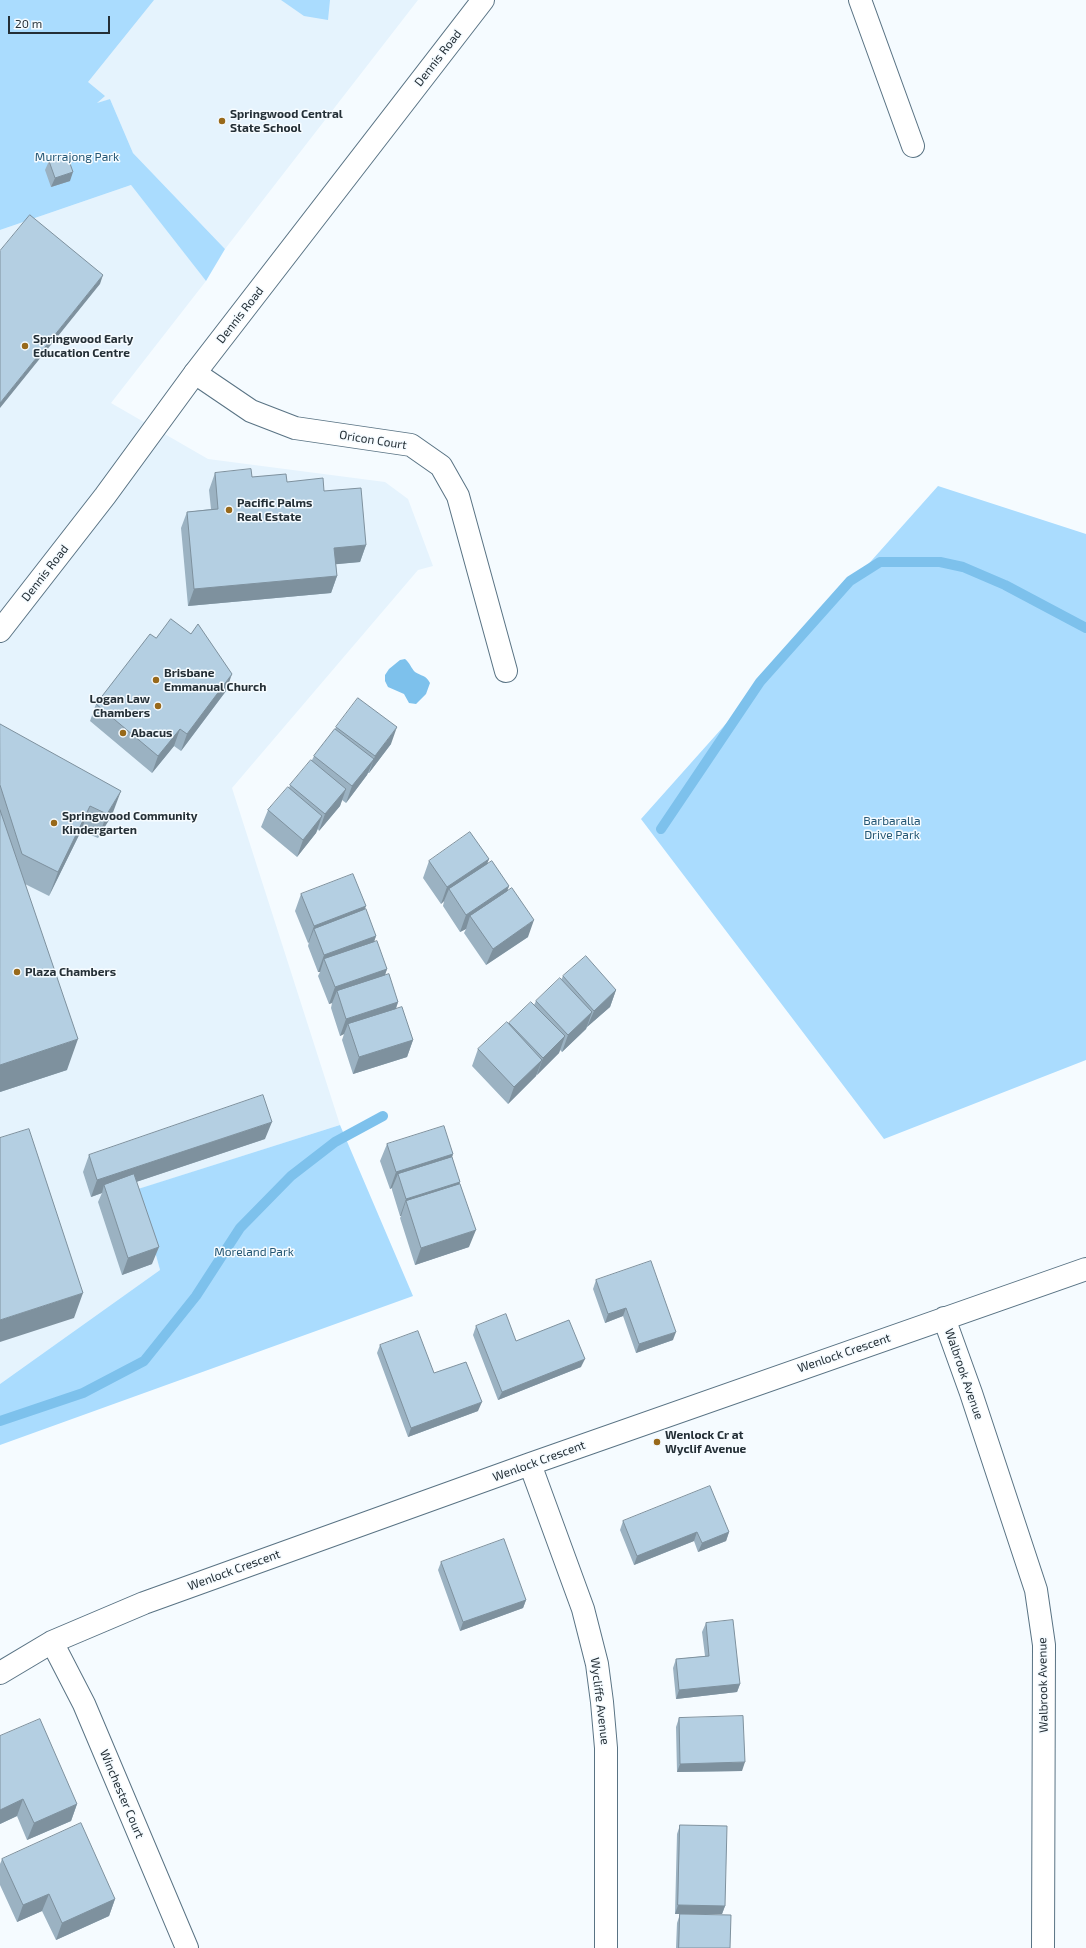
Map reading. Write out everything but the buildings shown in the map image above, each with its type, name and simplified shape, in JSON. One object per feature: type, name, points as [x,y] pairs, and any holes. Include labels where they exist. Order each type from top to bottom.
[{"type":"street","name":"Dennis Road","points":[[0,631],[105,496],[195,373],[483,0]]},
{"type":"street","points":[[860,0],[913,146]]},
{"type":"street","name":"Oricon Court","points":[[195,373],[251,411],[295,428],[411,445],[441,466],[458,496],[506,670]]},
{"type":"street","name":"Wenlock Crescent","points":[[0,1673],[52,1642],[144,1603],[530,1464],[1086,1269]]},
{"type":"street","name":"Walbrook Avenue","points":[[944,1318],[971,1393],[1036,1590],[1044,1646],[1043,1948]]},
{"type":"street","name":"Wycliffe Avenue","points":[[530,1464],[583,1609],[597,1664],[606,1748],[606,1948]]},
{"type":"street","name":"Winchester Court","points":[[52,1642],[84,1704],[187,1948]]},
{"type":"shaded area","name":"Springwood Central State School","points":[[0,0],[418,0],[225,249],[133,153],[110,99],[0,137]]},
{"type":"shaded area","points":[[131,185],[206,281],[111,403],[208,459],[385,482],[408,499],[433,566],[418,570],[232,788],[340,1125],[139,1189],[160,1270],[0,1384],[0,230]]},
{"type":"shaded area","points":[[405,659],[415,672],[425,677],[430,683],[426,694],[416,704],[409,703],[404,694],[388,687],[385,681],[385,675],[389,669],[400,660]]},
{"type":"green space","name":"Murrajong Park","points":[[0,0],[154,0],[88,82],[105,96],[97,103],[110,99],[133,153],[225,249],[206,281],[131,185],[0,230]]},
{"type":"green space","points":[[281,0],[330,0],[328,20],[304,16]]},
{"type":"green space","name":"Barbaralla Drive Park","points":[[938,486],[1086,534],[1086,1060],[884,1139],[641,819]]},
{"type":"green space","name":"Moreland Park","points":[[340,1125],[413,1296],[0,1445],[0,1384],[160,1270],[138,1189]]},
{"type":"waterway","points":[[661,829],[760,682],[850,581],[880,562],[940,562],[963,567],[1005,585],[1086,628]]},
{"type":"waterway","points":[[0,1421],[83,1393],[144,1361],[196,1296],[240,1228],[291,1176],[335,1142],[383,1116]]},
{"type":"place","name":"Springwood Central State School","points":[[222,121]]},
{"type":"place","name":"Springwood Early Education Centre","points":[[25,346]]},
{"type":"place","name":"Pacific Palms Real Estate","points":[[229,510]]},
{"type":"place","name":"Brisbane Emmanual Church","points":[[156,680]]},
{"type":"place","name":"Logan Law Chambers","points":[[158,706]]},
{"type":"place","name":"Abacus","points":[[123,733]]},
{"type":"place","name":"Springwood Community Kindergarten","points":[[54,823]]},
{"type":"place","name":"Plaza Chambers","points":[[17,972]]},
{"type":"place","name":"Wenlock Cr at Wyclif Avenue","points":[[657,1442]]}]
